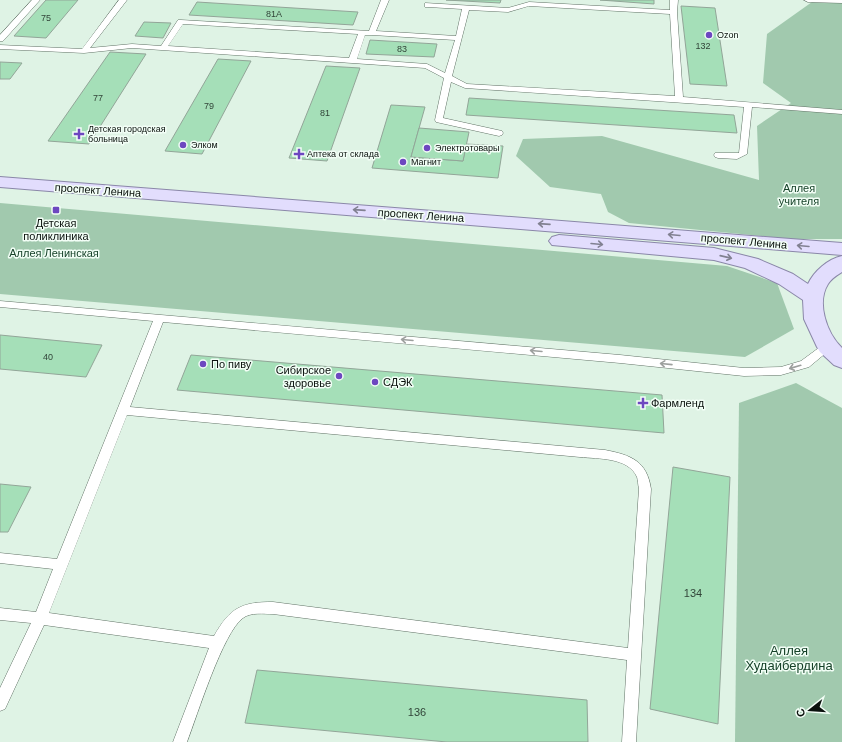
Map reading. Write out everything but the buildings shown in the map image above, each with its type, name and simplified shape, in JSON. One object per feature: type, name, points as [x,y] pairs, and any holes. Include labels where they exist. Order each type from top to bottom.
[{"type":"main road","name":"проспект Ленина","points":[[0,182],[613,229],[842,249]]},
{"type":"main road","name":"проспект Ленина","points":[[0,195],[714,254],[751,262],[786,279],[813,297]]},
{"type":"main road","points":[[835,353],[814,319],[813,297],[818,283],[826,274],[842,262]]},
{"type":"lane","points":[[0,39],[36,0]]},
{"type":"lane","points":[[84,51],[123,0]]},
{"type":"lane","points":[[372,33],[386,0]]},
{"type":"lane","points":[[674,0],[673,12],[679,99]]},
{"type":"lane","points":[[808,0],[842,1]]},
{"type":"lane","points":[[428,5],[508,10],[529,4],[673,12]]},
{"type":"lane","points":[[466,7],[448,77],[439,120],[499,133]]},
{"type":"lane","points":[[163,48],[181,22],[459,38]]},
{"type":"lane","points":[[352,61],[362,33]]},
{"type":"lane","points":[[0,47],[84,51],[132,46],[427,66],[465,86],[679,99],[842,112]]},
{"type":"lane","points":[[718,155],[737,156],[743,154],[748,105]]},
{"type":"lane","points":[[0,304],[160,317],[744,372],[781,371],[835,353]]},
{"type":"lane","points":[[0,704],[40,618],[62,565],[160,317]]},
{"type":"lane","points":[[122,410],[580,452],[619,457],[631,462],[642,474],[645,488],[636,654],[629,742]]},
{"type":"lane","points":[[0,558],[62,565]]},
{"type":"lane","points":[[180,742],[218,643],[230,621],[240,612],[254,608],[267,608],[636,654]]},
{"type":"lane","points":[[0,614],[40,618],[218,643]]},
{"type":"green space","name":"Аллея учителя","points":[[842,0],[842,239],[791,239],[629,223],[608,212],[601,194],[550,187],[516,156],[523,139],[602,136],[759,180],[757,126],[791,103],[763,83],[767,34],[812,2]]},
{"type":"green space","name":"Аллея Ленинская","points":[[0,203],[727,266],[777,283],[794,329],[745,357],[0,294]]},
{"type":"green space","name":"Аллея Худайбердина","points":[[796,383],[842,408],[842,742],[735,742],[739,403]]},
{"type":"place","name":"Ozon","points":[[709,35]]},
{"type":"place","name":"Детская городская больница","points":[[79,134]]},
{"type":"place","name":"Элком","points":[[183,145]]},
{"type":"place","name":"Электротовары","points":[[427,148]]},
{"type":"place","name":"Аптека от склада","points":[[299,154]]},
{"type":"place","name":"Магнит","points":[[403,162]]},
{"type":"place","name":"Детская поликлиника","points":[[56,210]]},
{"type":"place","name":"По пиву","points":[[203,364]]},
{"type":"place","name":"Сибирское здоровье","points":[[339,376]]},
{"type":"place","name":"СДЭК","points":[[375,382]]},
{"type":"place","name":"Фармленд","points":[[643,403]]}]
